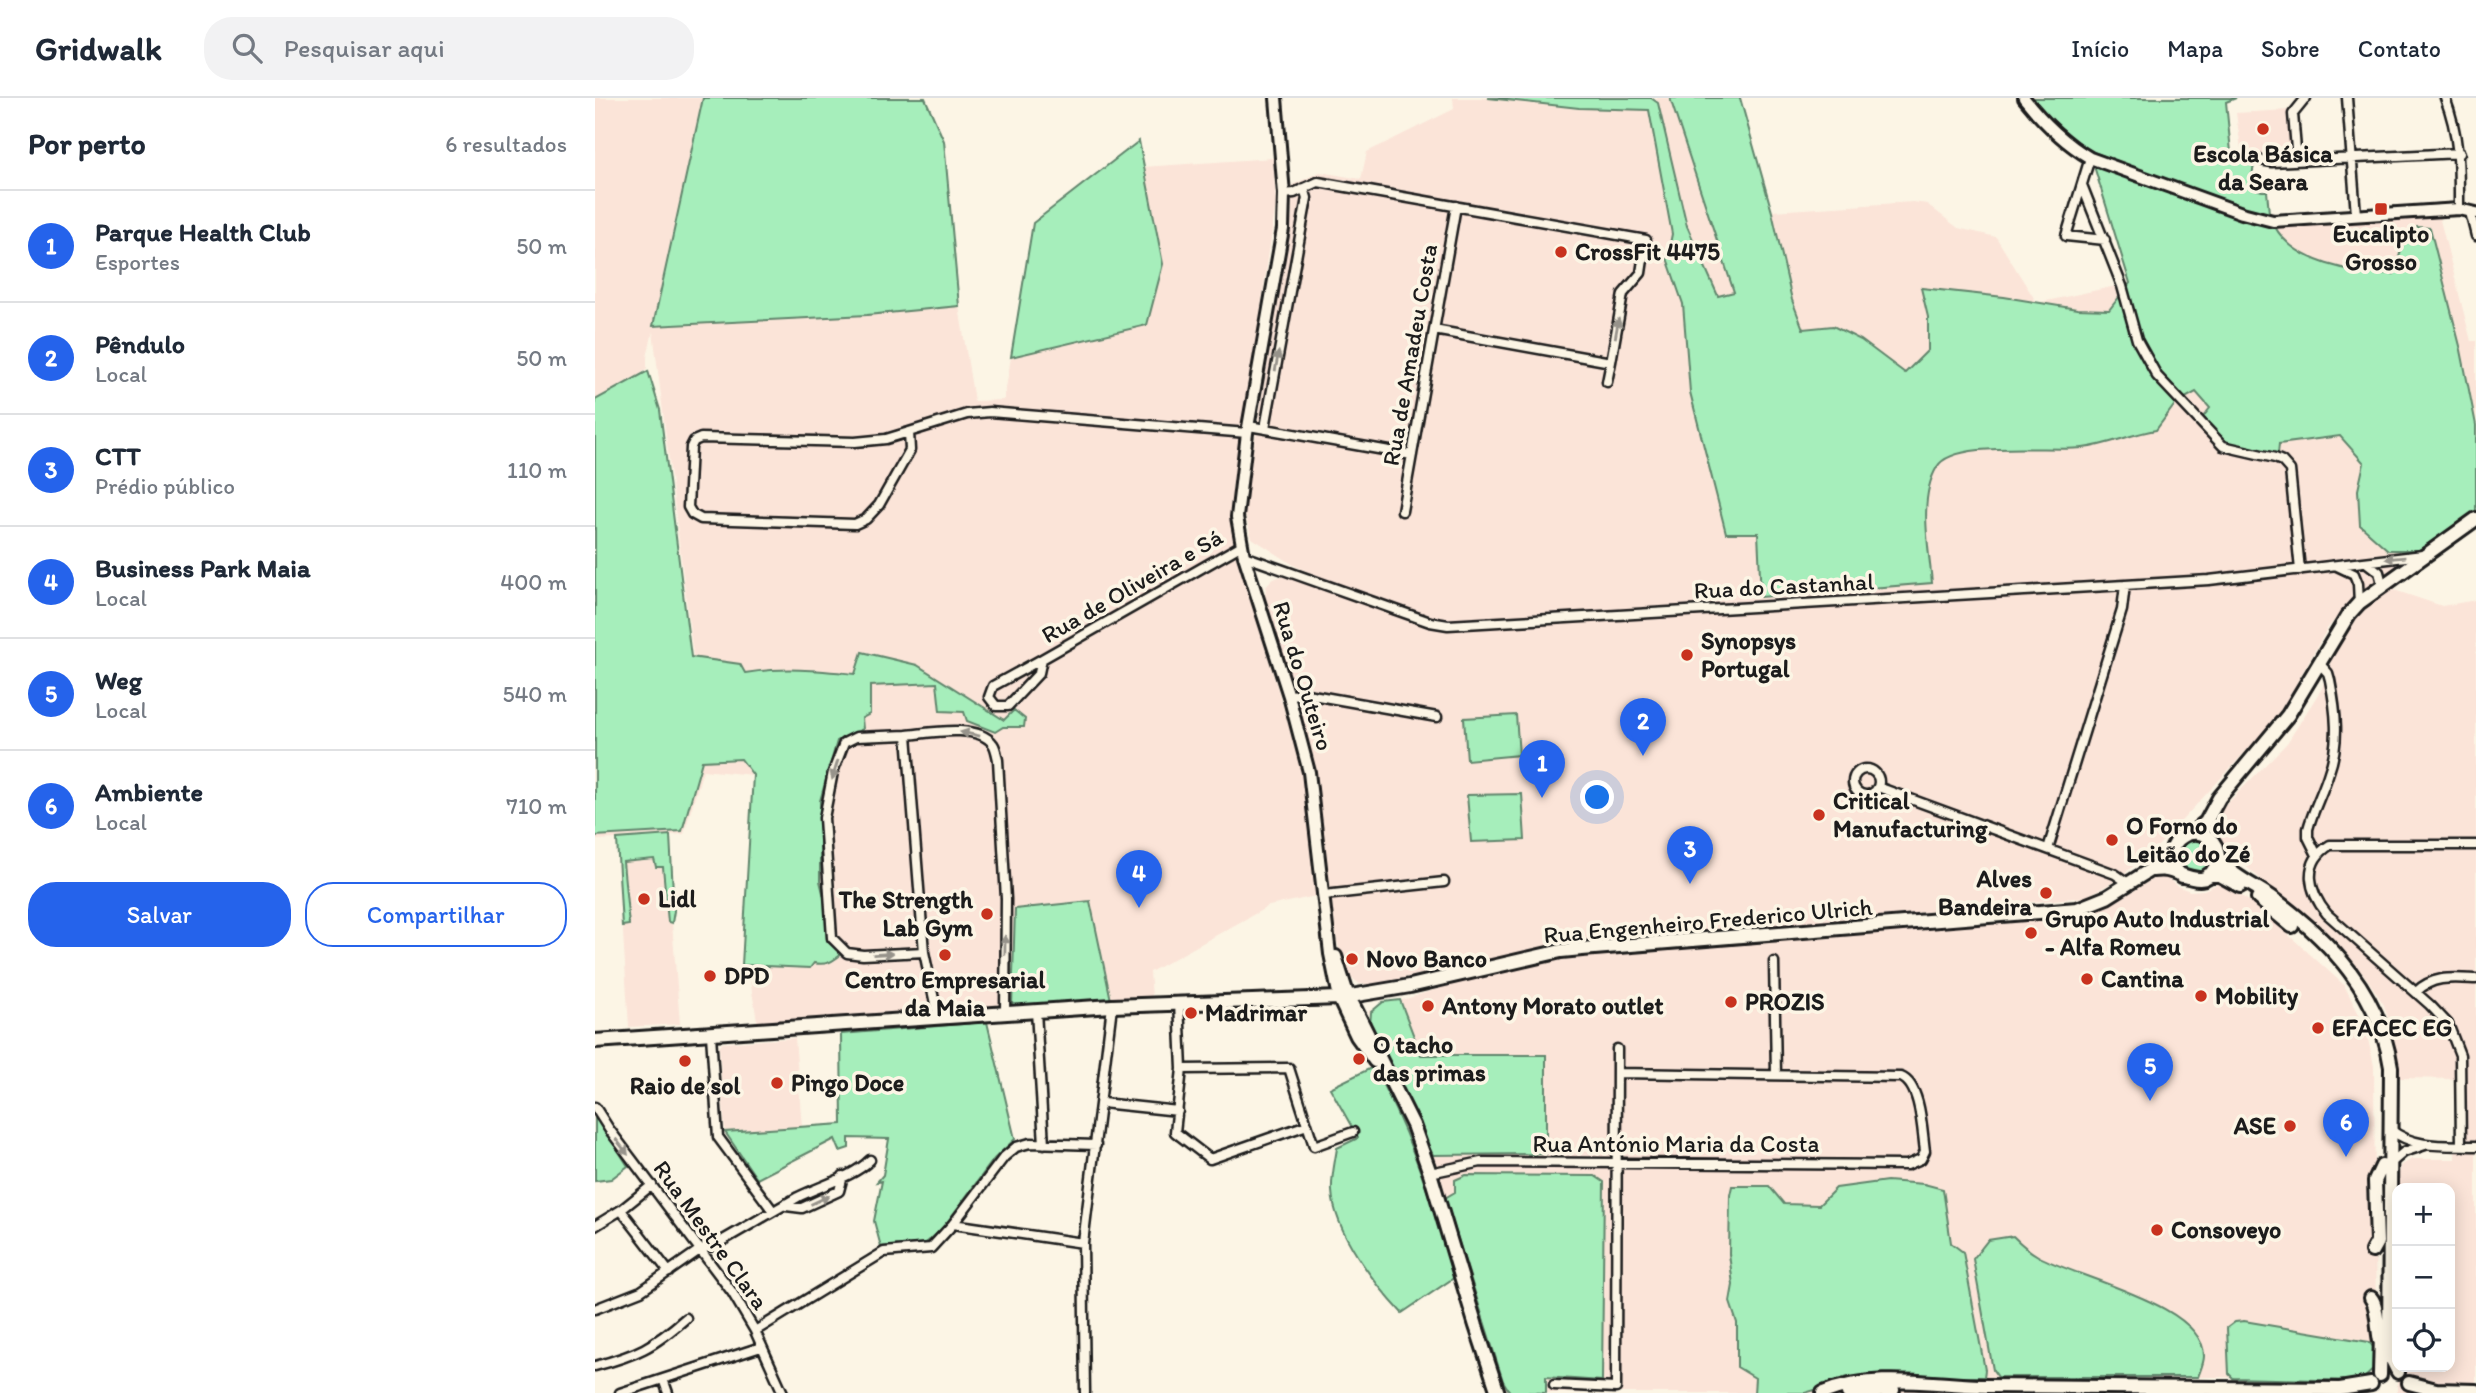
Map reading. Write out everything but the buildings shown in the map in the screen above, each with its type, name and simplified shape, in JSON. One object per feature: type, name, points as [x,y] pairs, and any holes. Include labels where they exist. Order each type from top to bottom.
[{"type":"main road","points":[[2182,876],[2173,865],[2171,853],[2175,843],[2180,837],[2203,826],[2225,791],[2279,727],[2344,621],[2359,603],[2476,519]]},
{"type":"main road","points":[[2209,838],[2210,815]]},
{"type":"main road","points":[[2194,832],[2214,843],[2218,858],[2227,868],[2278,902],[2347,965],[2369,998],[2384,1030],[2391,1066],[2391,1130],[2387,1164],[2381,1343],[2373,1384]]},
{"type":"main road","name":"Rua Engenheiro Frederico Ulrich","points":[[595,1041],[1112,1006],[1370,994],[1572,950],[2077,909],[2107,897],[2161,863],[2171,853]]},
{"type":"main road","points":[[2208,875],[2218,858]]},
{"type":"main road","points":[[2147,870],[2166,869],[2195,879],[2208,875],[2229,879],[2272,908],[2330,960],[2360,996],[2376,1033],[2383,1068],[2389,1343],[2392,1360]]},
{"type":"main road","points":[[1362,1020],[1370,994]]},
{"type":"main road","points":[[1344,997],[1362,1020],[1413,1125],[1498,1390]]},
{"type":"main road","points":[[1344,997],[1357,1035],[1391,1081]]},
{"type":"main road","points":[[2372,1251],[2377,1242],[2375,1181],[2387,1164]]},
{"type":"main road","points":[[2371,1298],[2376,1304],[2376,1324],[2381,1343]]},
{"type":"main road","points":[[1848,1393],[1946,1389],[2340,1389],[2373,1384],[2388,1371],[2392,1371]]},
{"type":"main road","points":[[2398,1372],[2409,1388],[2431,1392],[2476,1391]]},
{"type":"main road","points":[[1823,1393],[1853,1384],[1872,1382],[1934,1382],[1946,1389]]},
{"type":"main road","points":[[2340,1389],[2354,1393]]},
{"type":"street","name":"Rua do Outeiro","points":[[1276,98],[1284,194],[1283,229],[1248,429],[1237,517],[1243,551],[1289,696],[1309,772],[1329,941],[1344,997]]},
{"type":"street","points":[[2024,98],[2068,145],[2090,158],[2242,213],[2273,221],[2355,215],[2468,212]]},
{"type":"street","points":[[2297,161],[2293,114],[2306,98]]},
{"type":"street","points":[[2347,98],[2355,215]]},
{"type":"street","points":[[2445,98],[2453,120],[2468,212],[2476,236]]},
{"type":"street","points":[[2249,158],[2272,162],[2460,153]]},
{"type":"street","points":[[2090,158],[2066,236],[2105,240]]},
{"type":"street","points":[[1284,194],[1294,193],[1318,182],[1646,240],[1641,273],[1623,294],[1607,382]]},
{"type":"street","points":[[2082,185],[2105,240],[2137,340],[2157,376],[2223,446],[2275,458],[2290,470],[2300,570]]},
{"type":"street","points":[[1265,428],[1307,198],[1304,188]]},
{"type":"street","name":"Rua de Amadeu Costa","points":[[1402,511],[1456,206]]},
{"type":"street","points":[[1434,330],[1611,362]]},
{"type":"street","points":[[909,432],[910,450],[879,505],[866,519],[855,524],[701,519],[688,508],[691,447],[694,441],[701,438],[855,442],[886,439],[967,414],[990,412],[1265,428],[1412,455]]},
{"type":"street","name":"Rua do Castanhal","points":[[1243,551],[1430,622],[1448,625],[2209,580],[2426,555]]},
{"type":"street","name":"Rua de Oliveira e Sá","points":[[1042,659],[1039,673],[1008,706],[996,706],[989,697],[993,687],[1042,659],[1243,551]]},
{"type":"street","points":[[2363,561],[2379,572],[2379,589]]},
{"type":"street","points":[[2337,566],[2379,589]]},
{"type":"street","points":[[2354,574],[2358,584],[2359,603]]},
{"type":"street","points":[[2048,849],[2122,610],[2125,585]]},
{"type":"street","points":[[2317,855],[2308,837],[2308,829],[2335,752],[2336,722],[2328,673],[2319,663]]},
{"type":"street","points":[[1289,696],[1301,693],[1437,718]]},
{"type":"street","points":[[924,952],[863,956],[847,953],[832,938],[824,818],[833,772],[844,743],[856,737],[971,732],[994,745],[998,760],[1006,899],[1005,1013]]},
{"type":"street","points":[[907,735],[924,952],[938,1018]]},
{"type":"street","points":[[1878,787],[2115,874],[2128,883]]},
{"type":"street","points":[[2461,1145],[2461,1064],[2457,1044],[2439,1013],[2327,914],[2315,898],[2310,882],[2317,855],[2330,845],[2476,845]]},
{"type":"street","points":[[1324,895],[1444,882]]},
{"type":"street","points":[[1618,1073],[1776,1075],[1774,962]]},
{"type":"street","points":[[2416,992],[2437,980],[2476,979]]},
{"type":"street","points":[[1179,1002],[1182,1069],[1175,1132],[1210,1159],[1307,1125]]},
{"type":"street","points":[[1085,1393],[1083,1243],[1112,1006]]},
{"type":"street","points":[[1036,1011],[1044,1144]]},
{"type":"street","points":[[711,1035],[718,1137],[773,1211]]},
{"type":"street","points":[[1554,1385],[1616,1388],[1617,1049]]},
{"type":"street","points":[[1182,1069],[1289,1068],[1314,1146],[1353,1132]]},
{"type":"street","name":"Rua António Maria da Costa","points":[[1430,1173],[1481,1162],[1907,1165],[1921,1159],[1925,1151],[1915,1091],[1907,1079],[1895,1076],[1776,1075]]},
{"type":"street","points":[[1102,1103],[1178,1111]]},
{"type":"street","name":"Rua Mestre Clara","points":[[595,1107],[732,1292],[755,1331],[783,1393]]},
{"type":"street","points":[[2391,1130],[2401,1138],[2425,1145],[2476,1146]]},
{"type":"street","points":[[755,1331],[884,1252],[931,1248],[953,1224],[1004,1157],[1016,1147],[1030,1143],[1096,1144]]},
{"type":"street","points":[[2387,1164],[2404,1152],[2425,1145]]},
{"type":"street","points":[[595,1309],[641,1291],[701,1249],[713,1247],[773,1211],[786,1206],[802,1208],[839,1191],[843,1176],[861,1170],[870,1160]]},
{"type":"street","points":[[595,1226],[621,1210],[652,1185]]},
{"type":"street","points":[[621,1210],[669,1272]]},
{"type":"street","points":[[953,1224],[1083,1243]]},
{"type":"street","points":[[595,1366],[620,1360],[648,1348],[686,1318]]},
{"type":"street","points":[[620,1393],[761,1347]]},
{"type":"street","points":[[663,1379],[668,1393]]},
{"type":"shaded area","points":[[595,98],[703,98],[867,315],[959,306],[974,401],[1004,400],[1033,223],[1139,141],[1143,167],[1273,158],[1276,203],[1246,412],[1232,488],[1233,541],[1302,769],[1316,896],[1269,906],[1150,972],[1152,997],[758,1026],[747,963],[753,775],[703,770],[684,834],[670,835],[674,911],[672,923],[680,1024],[629,1027],[617,839],[595,840],[595,670],[694,663],[653,331],[647,368],[638,377],[595,400]]},
{"type":"shaded area","points":[[1453,98],[1740,98],[1772,211],[1913,202],[1927,204],[1958,228],[1996,237],[2037,303],[2130,283],[2094,166],[2233,216],[2282,226],[2439,216],[2471,341],[2476,341],[2476,511],[2350,601],[2327,629],[2280,712],[2261,735],[2159,845],[2115,881],[2085,897],[1562,944],[1376,984],[1360,984],[1350,977],[1337,941],[1314,766],[1304,722],[1265,597],[1266,587],[1271,580],[1287,577],[1419,618],[1297,567],[1252,538],[1245,515],[1245,499],[1292,214],[1292,185],[1320,172],[1361,179],[1367,152],[1454,109]]},
{"type":"shaded area","name":"Escola Básica da Seara","points":[[2288,110],[2290,158],[2269,158],[2241,149],[2236,113]]},
{"type":"shaded area","points":[[2391,589],[2442,606],[2476,600],[2476,1393],[2397,1393],[2397,1372],[2455,1372],[2455,1183],[2397,1183],[2397,1178],[2402,1165],[2412,1159],[2455,1159],[2457,1079],[2399,1078],[2393,1034],[2384,1005],[2368,980],[2347,954],[2226,849],[2216,828],[2220,811],[2287,743],[2322,688],[2338,640],[2350,620]]},
{"type":"shaded area","points":[[2156,877],[2167,878],[2190,891],[2204,890],[2217,884],[2232,890],[2258,907],[2344,985],[2365,1026],[2374,1066],[2376,1350],[2361,1381],[2214,1377],[1976,1377],[1982,1393],[1501,1393],[1455,1277],[1392,1075],[1368,1011],[1484,974],[1627,951],[2083,917]]},
{"type":"shaded area","points":[[795,1038],[802,1127],[725,1132],[719,1046],[722,1043]]},
{"type":"green space","points":[[703,98],[925,98],[944,141],[959,306],[867,315],[653,326]]},
{"type":"green space","points":[[1488,98],[1651,98],[1658,103],[1687,226],[1718,296],[1734,292],[1670,98],[1740,98],[1772,212],[1792,300],[1803,329],[1833,326],[1861,340],[1905,373],[1928,350],[1928,317],[1921,288],[2004,297],[2077,309],[2109,310],[2130,283],[2094,166],[2233,216],[2274,225],[2283,238],[2296,249],[2327,264],[2344,268],[2394,274],[2404,240],[2417,227],[2430,228],[2461,350],[2476,425],[2476,511],[2419,550],[2388,550],[2360,525],[2358,490],[2364,463],[2340,436],[2279,444],[2278,454],[2253,451],[2218,438],[2203,417],[2210,408],[2196,392],[2176,403],[2156,430],[2083,448],[1982,450],[1947,458],[1937,467],[1931,479],[1926,508],[1932,583],[1761,597],[1758,533],[1726,533],[1690,392],[1683,304],[1667,258],[1672,234],[1649,110],[1579,108]]},
{"type":"green space","points":[[2030,98],[2236,98],[2226,102],[2231,152],[2245,163],[2254,165],[2250,187],[2267,191],[2269,213],[2263,216],[2088,150],[2042,112]]},
{"type":"green space","points":[[1139,141],[1163,264],[1147,325],[1011,357],[1033,223]]},
{"type":"green space","points":[[648,371],[660,410],[691,657],[740,664],[745,673],[813,670],[855,674],[862,652],[917,665],[1004,720],[1014,710],[1025,719],[1024,727],[1003,727],[995,732],[967,721],[964,712],[940,711],[937,683],[870,686],[870,714],[862,718],[863,729],[837,741],[820,801],[820,881],[826,905],[828,942],[842,954],[829,962],[814,963],[810,968],[742,965],[753,775],[741,759],[702,761],[682,831],[595,836],[595,400]]},
{"type":"green space","points":[[1516,715],[1519,755],[1467,760],[1464,718]]},
{"type":"green space","points":[[1522,794],[1525,840],[1471,842],[1467,795]]},
{"type":"green space","points":[[670,835],[674,911],[672,923],[668,922],[663,867],[656,867],[654,859],[623,862],[629,925],[622,926],[617,839]]},
{"type":"green space","points":[[2194,839],[2206,844],[2211,856],[2206,868],[2194,873],[2182,868],[2177,856],[2182,844]]},
{"type":"green space","points":[[1090,901],[1111,1000],[1012,1007],[1015,909]]},
{"type":"green space","points":[[1400,1000],[1421,1055],[1546,1055],[1546,1154],[1433,1155],[1370,1026],[1371,1012],[1383,1002]]},
{"type":"green space","points":[[987,1022],[1015,1139],[994,1159],[942,1229],[926,1243],[881,1247],[874,1221],[882,1181],[877,1182],[883,1175],[889,1139],[849,1138],[849,1148],[840,1151],[835,1139],[757,1179],[725,1132],[842,1124],[841,1034]]},
{"type":"green space","points":[[1373,1067],[1410,1143],[1455,1277],[1402,1313],[1380,1287],[1348,1240],[1334,1207],[1332,1191],[1337,1148],[1358,1138],[1330,1088]]},
{"type":"green space","points":[[595,1114],[628,1166],[611,1179],[595,1181]]},
{"type":"green space","points":[[1466,1175],[1595,1176],[1604,1182],[1602,1381],[1546,1377],[1546,1393],[1510,1392],[1503,1381],[1445,1198],[1455,1192],[1455,1180]]},
{"type":"green space","points":[[1887,1181],[1924,1184],[1943,1189],[1951,1243],[1963,1252],[1985,1370],[1984,1377],[1858,1377],[1805,1393],[1754,1393],[1755,1378],[1737,1367],[1737,1323],[1730,1302],[1733,1285],[1729,1254],[1732,1186],[1769,1186],[1784,1204],[1819,1205],[1836,1188]]},
{"type":"green space","points":[[2013,1236],[2038,1256],[2135,1295],[2161,1307],[2183,1322],[2198,1338],[2204,1356],[2198,1377],[1998,1377],[1993,1370],[1973,1259],[1988,1240]]},
{"type":"green space","points":[[2244,1321],[2369,1342],[2376,1350],[2376,1367],[2361,1381],[2233,1378],[2229,1374],[2227,1328],[2235,1322]]},
{"type":"place","name":"Escola Básica da Seara","points":[[2263,129]]},
{"type":"place","name":"Eucalipto Grosso","points":[[2381,209]]},
{"type":"place","name":"CrossFit 4475","points":[[1561,252]]},
{"type":"place","name":"Synopsys Portugal","points":[[1687,655]]},
{"type":"place","name":"Pêndulo","points":[[1643,756]]},
{"type":"place","name":"Parque Health Club","points":[[1542,798]]},
{"type":"place","name":"Critical Manufacturing","points":[[1819,815]]},
{"type":"place","name":"O Forno do Leitão do Zé","points":[[2112,840]]},
{"type":"place","name":"CTT","points":[[1690,884]]},
{"type":"place","name":"Alves Bandeira","points":[[2046,893]]},
{"type":"place","name":"Lidl","points":[[644,899]]},
{"type":"place","name":"Business Park Maia","points":[[1139,908]]},
{"type":"place","name":"The Strength Lab Gym","points":[[987,914]]},
{"type":"place","name":"Grupo Auto Industrial - Alfa Romeu","points":[[2031,933]]},
{"type":"place","name":"Centro Empresarial da Maia","points":[[945,955]]},
{"type":"place","name":"Novo Banco","points":[[1352,959]]},
{"type":"place","name":"DPD","points":[[710,976]]},
{"type":"place","name":"Cantina","points":[[2087,979]]},
{"type":"place","name":"Mobility","points":[[2201,996]]},
{"type":"place","name":"PROZIS","points":[[1731,1002]]},
{"type":"place","name":"Antony Morato outlet","points":[[1428,1006]]},
{"type":"place","name":"Madrimar","points":[[1191,1013]]},
{"type":"place","name":"EFACEC EG","points":[[2318,1028]]},
{"type":"place","name":"O tacho das primas","points":[[1359,1059]]},
{"type":"place","name":"Raio de sol","points":[[685,1061]]},
{"type":"place","name":"Pingo Doce","points":[[777,1083]]},
{"type":"place","name":"Weg","points":[[2150,1101]]},
{"type":"place","name":"ASE","points":[[2290,1126]]},
{"type":"place","name":"Ambiente","points":[[2346,1157]]},
{"type":"place","name":"Consoveyo","points":[[2157,1230]]}]
